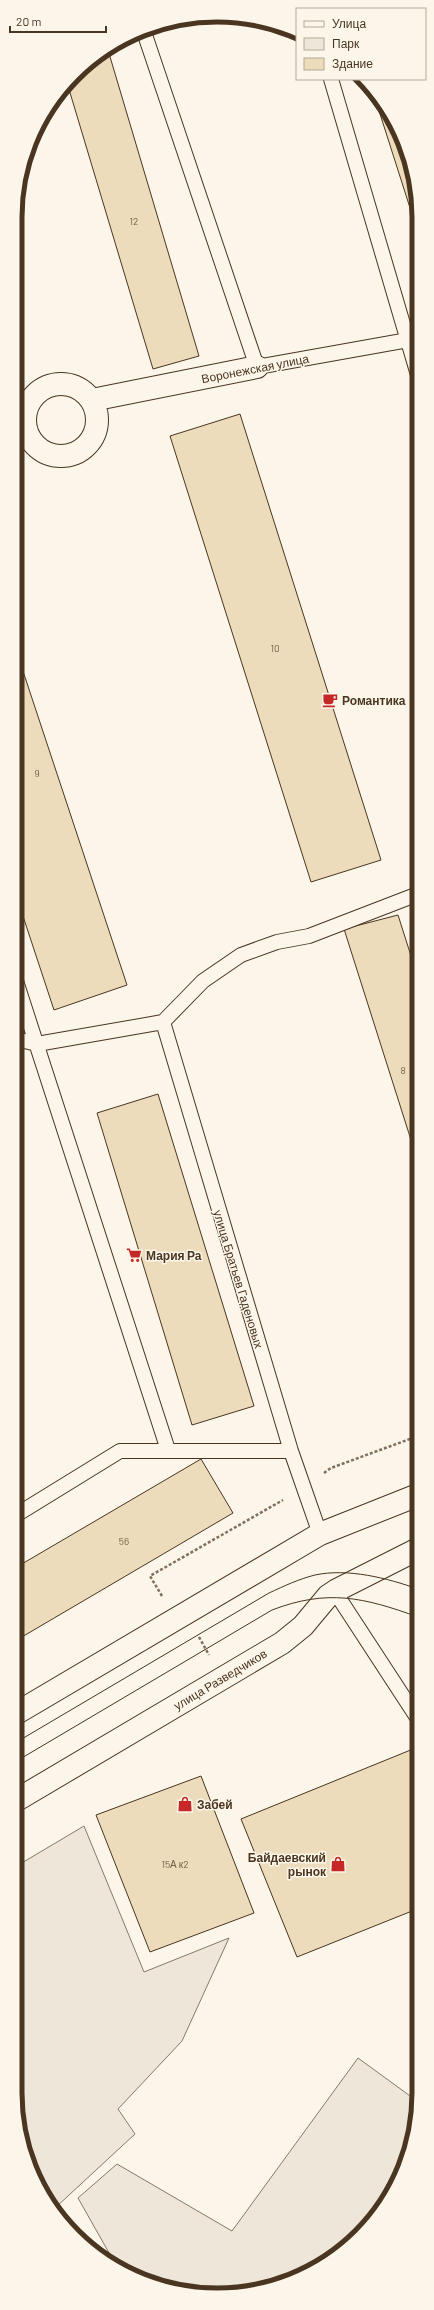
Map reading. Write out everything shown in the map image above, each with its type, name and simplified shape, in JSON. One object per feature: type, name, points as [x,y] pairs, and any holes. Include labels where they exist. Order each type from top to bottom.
[{"type":"main road","name":"Воронежская улица","points":[[92,400],[257,367]]},
{"type":"main road","points":[[22,402],[37,391],[61,383],[78,387],[92,400],[98,418],[93,438],[80,452],[61,457],[42,452],[22,440]]},
{"type":"main road","points":[[22,1710],[320,1534],[412,1496]]},
{"type":"main road","name":"улица Разведчиков","points":[[22,1797],[282,1643],[303,1626],[328,1596],[412,1552]]},
{"type":"lane","points":[[145,36],[257,367]]},
{"type":"lane","points":[[331,80],[412,335]]},
{"type":"lane","name":"Воронежская улица","points":[[257,367],[412,338]]},
{"type":"lane","points":[[22,1040],[37,1044],[163,1022],[203,981],[241,956],[277,942],[309,936],[412,896]]},
{"type":"lane","points":[[22,999],[168,1450]]},
{"type":"lane","name":"улица Братьев Гаденовых","points":[[163,1022],[291,1451],[320,1534]]},
{"type":"lane","points":[[22,1511],[120,1451],[291,1451]]},
{"type":"lane","points":[[337,1590],[339,1598],[412,1710]]},
{"type":"green space","points":[[84,1826],[144,1972],[229,1938],[182,2041],[118,2109],[135,2134],[58,2205],[42,2179],[32,2156],[22,2106],[22,1863]]},
{"type":"green space","points":[[358,2058],[412,2097],[408,2131],[402,2156],[392,2179],[372,2212],[346,2240],[336,2248],[303,2268],[280,2278],[230,2288],[204,2288],[154,2278],[119,2262],[111,2256],[78,2198],[117,2164],[232,2231]]},
{"type":"building","points":[[109,55],[199,356],[153,369],[69,89],[88,70]]},
{"type":"building","points":[[378,107],[392,131],[402,154],[408,179],[412,214]]},
{"type":"building","points":[[240,414],[381,860],[311,882],[170,436]]},
{"type":"building","points":[[22,668],[127,985],[54,1010],[22,913]]},
{"type":"building","points":[[398,915],[412,959],[412,1143],[344,929]]},
{"type":"building","points":[[158,1094],[254,1406],[192,1425],[97,1113]]},
{"type":"building","points":[[201,1459],[233,1513],[22,1637],[22,1564]]},
{"type":"building","name":"Байдаевский рынок","points":[[412,1749],[412,1911],[297,1957],[241,1819]]},
{"type":"building","points":[[201,1776],[254,1913],[150,1952],[96,1815]]},
{"type":"tram line","points":[[22,1739],[269,1593],[297,1581],[315,1575],[328,1573],[354,1573],[393,1581],[412,1587]]},
{"type":"tram line","points":[[22,1758],[272,1610],[310,1599],[345,1598],[362,1600],[412,1615]]},
{"type":"place","name":"Романтика","points":[[330,700]]},
{"type":"place","name":"Мария Ра","points":[[134,1255]]},
{"type":"place","name":"Забей","points":[[185,1804]]},
{"type":"place","name":"Байдаевский рынок","points":[[338,1864]]}]
